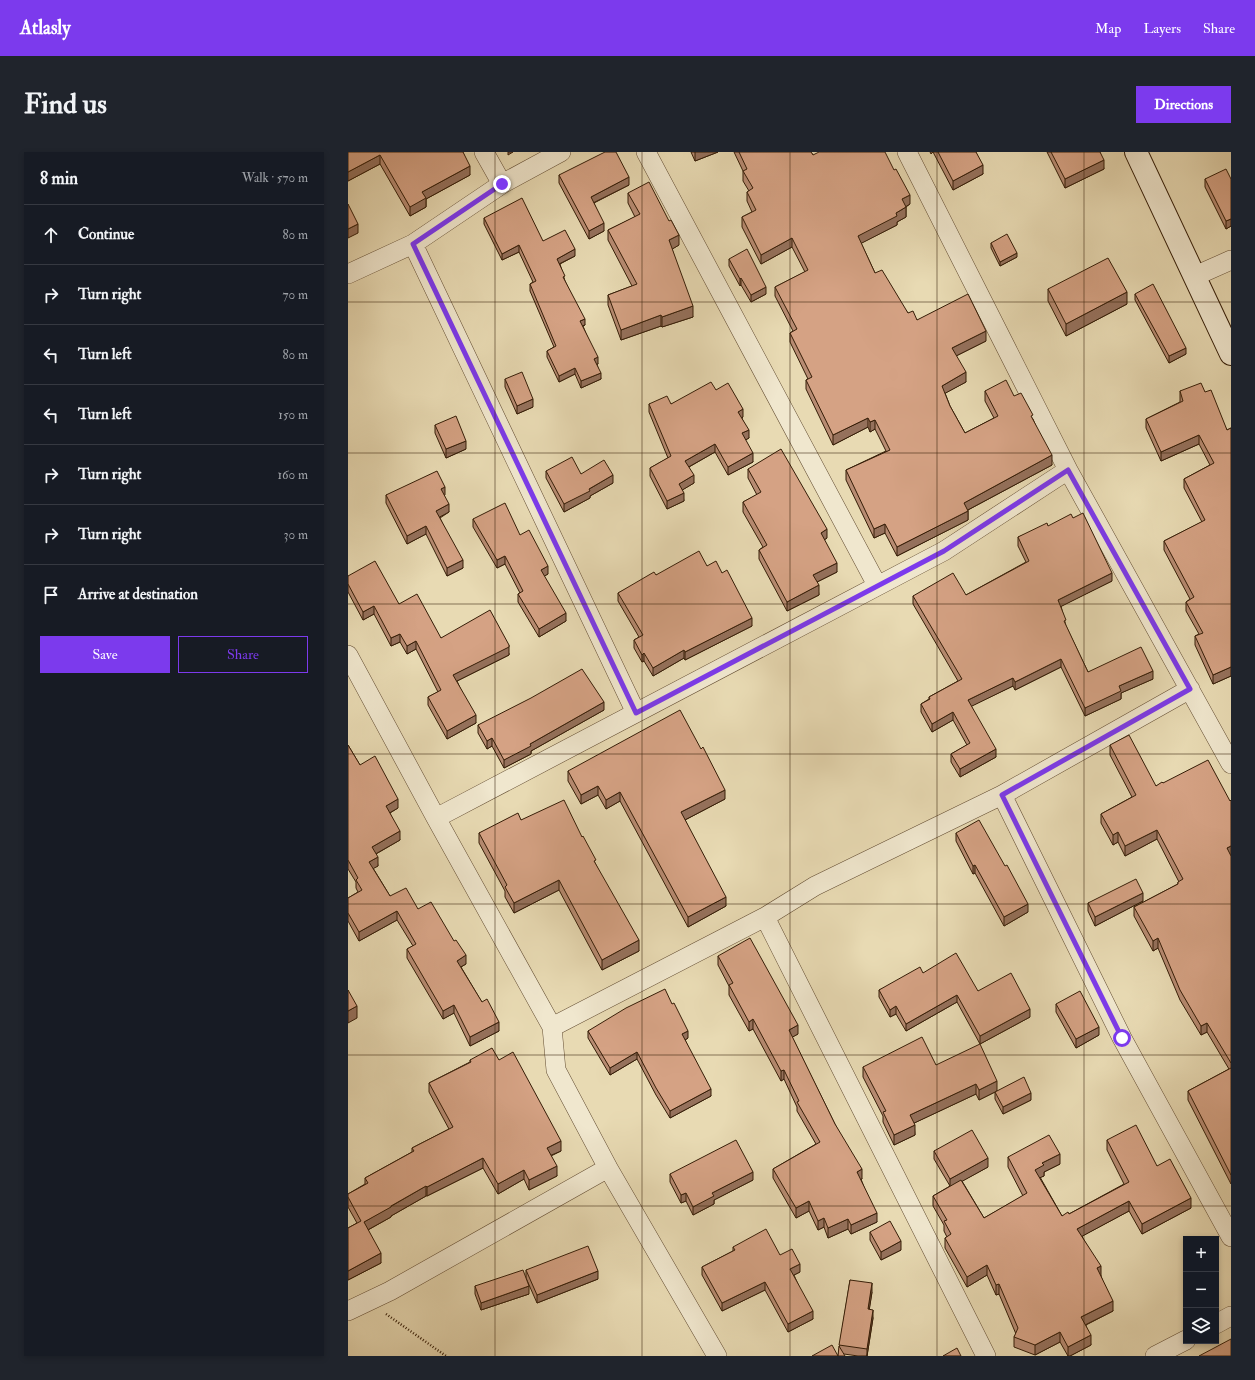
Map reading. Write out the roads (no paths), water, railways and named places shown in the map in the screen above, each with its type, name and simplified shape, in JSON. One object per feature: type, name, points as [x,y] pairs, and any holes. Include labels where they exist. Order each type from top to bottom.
[{"type":"street","points":[[484,152],[502,184]]},
{"type":"street","points":[[348,274],[413,244],[502,184],[561,152]]},
{"type":"street","points":[[646,152],[877,586]]},
{"type":"street","points":[[907,152],[1068,470],[1231,764]]},
{"type":"street","points":[[1136,152],[1231,354]]},
{"type":"street","points":[[413,244],[636,713]]},
{"type":"street","points":[[1195,276],[1231,260]]},
{"type":"street","points":[[436,818],[944,551],[1068,470]]},
{"type":"street","points":[[348,655],[436,818],[552,1027],[556,1070],[608,1168],[717,1356]]},
{"type":"street","points":[[552,1027],[765,917],[815,886],[1002,795],[1190,689]]},
{"type":"street","points":[[1002,795],[1122,1038],[1231,1237]]},
{"type":"street","points":[[765,917],[986,1356]]},
{"type":"street","points":[[348,1311],[390,1290],[608,1168]]},
{"type":"street","points":[[1219,1322],[1231,1316]]},
{"type":"street","points":[[1156,1356],[1183,1342]]}]
